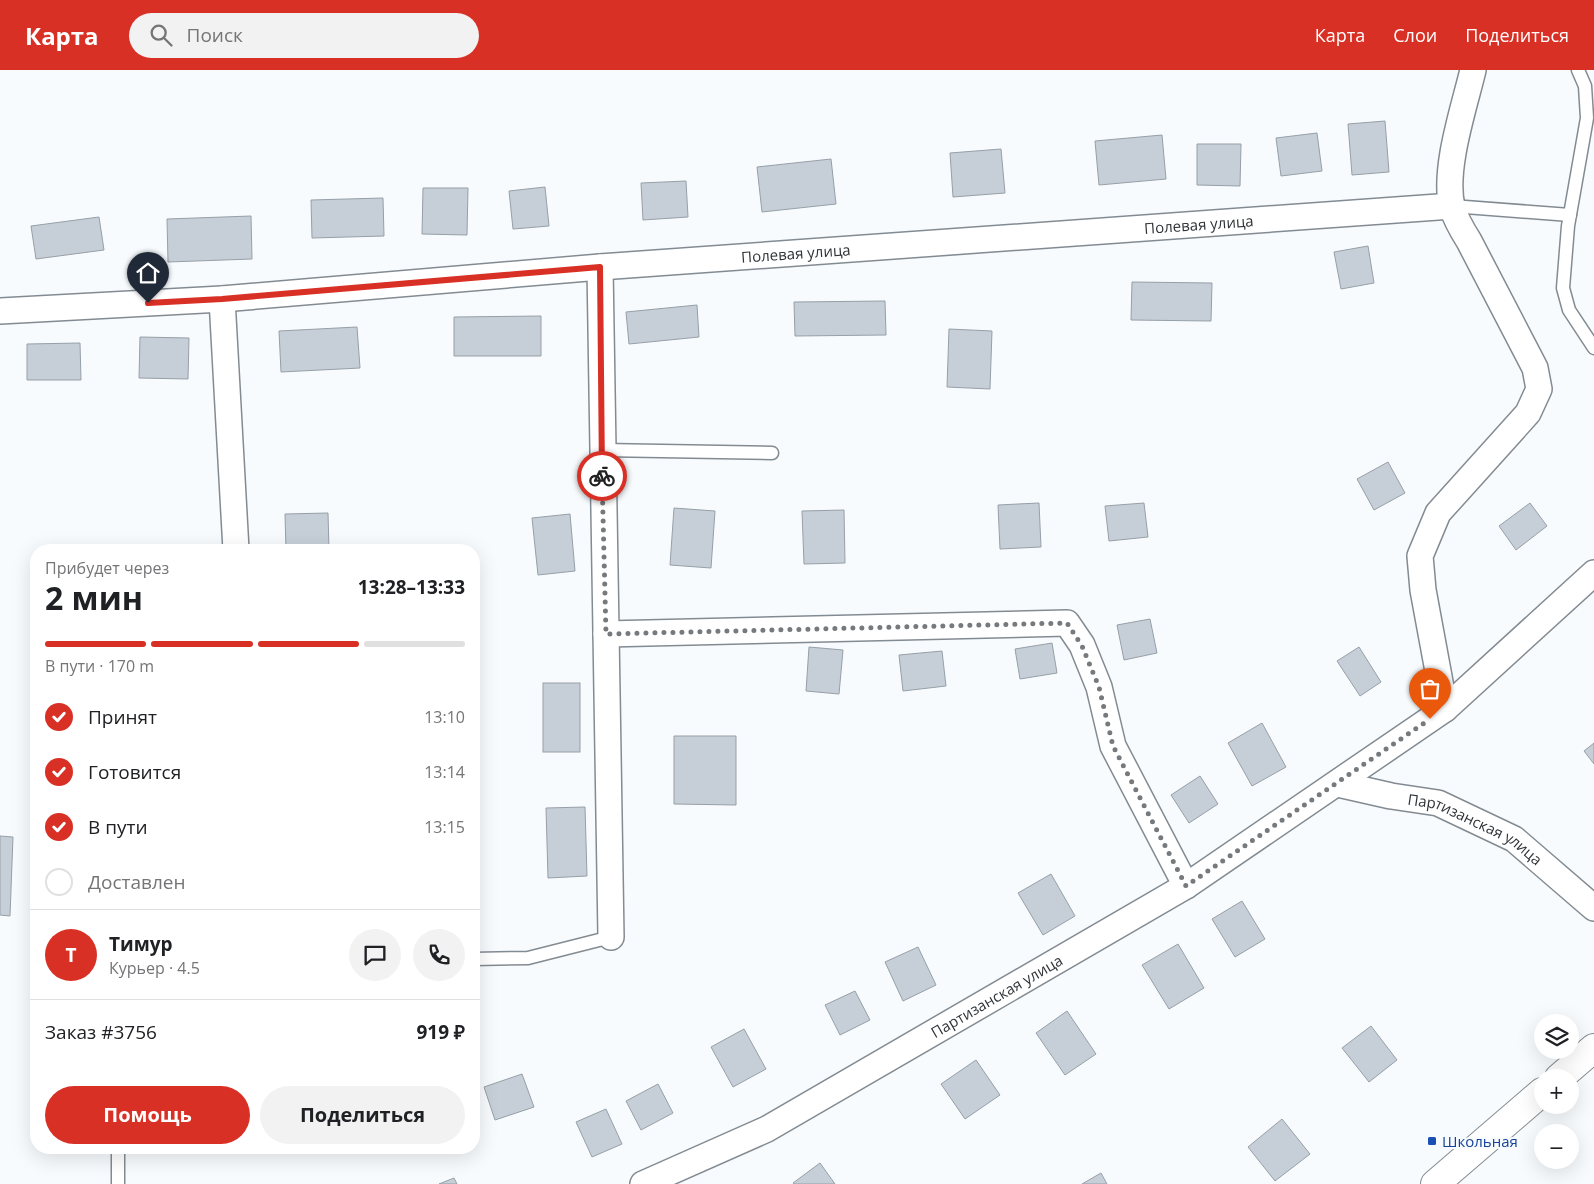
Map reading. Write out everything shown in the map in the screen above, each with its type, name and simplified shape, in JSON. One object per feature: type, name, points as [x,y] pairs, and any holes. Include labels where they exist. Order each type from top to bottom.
[{"type":"highway","points":[[1570,1069],[1594,1048]]},
{"type":"highway","points":[[1435,1184],[1534,1099]]},
{"type":"street","points":[[1445,708],[1423,590],[1420,556],[1438,513],[1528,413],[1539,388],[1535,368],[1459,224],[1452,206],[1450,178],[1473,70]]},
{"type":"street","name":"Полевая улица","points":[[0,311],[222,299],[600,267],[1452,206]]},
{"type":"street","points":[[600,267],[611,937]]},
{"type":"street","points":[[222,299],[236,544]]},
{"type":"street","name":"Партизанская улица","points":[[643,1184],[767,1129],[1186,886],[1338,784],[1445,708],[1594,573]]},
{"type":"street","points":[[606,634],[1067,623],[1082,646],[1099,687],[1113,746],[1186,886]]},
{"type":"street","name":"Партизанская улица","points":[[1338,784],[1391,796],[1438,803],[1514,839],[1594,908]]},
{"type":"lane","points":[[1578,70],[1585,86],[1587,118],[1570,215],[1563,288],[1569,310],[1594,348]]},
{"type":"lane","points":[[1452,206],[1570,215]]},
{"type":"lane","points":[[602,450],[772,453]]},
{"type":"lane","points":[[480,959],[528,958],[611,937]]},
{"type":"lane","points":[[118,1154],[118,1184]]},
{"type":"building","points":[[1385,121],[1389,172],[1352,175],[1348,124]]},
{"type":"building","points":[[1317,133],[1322,171],[1281,176],[1276,138]]},
{"type":"building","points":[[1162,135],[1166,179],[1099,185],[1095,141]]},
{"type":"building","points":[[1197,144],[1241,144],[1240,186],[1197,185]]},
{"type":"building","points":[[1001,149],[1005,193],[953,197],[950,153]]},
{"type":"building","points":[[831,159],[836,204],[762,212],[757,167]]},
{"type":"building","points":[[686,181],[688,217],[643,220],[641,183]]},
{"type":"building","points":[[545,187],[549,226],[513,229],[509,191]]},
{"type":"building","points":[[423,188],[468,188],[467,235],[422,234]]},
{"type":"building","points":[[383,198],[384,236],[312,238],[311,200]]},
{"type":"building","points":[[251,216],[252,259],[168,262],[167,219]]},
{"type":"building","points":[[99,217],[104,250],[36,259],[31,226]]},
{"type":"building","points":[[1368,246],[1374,283],[1341,289],[1334,252]]},
{"type":"building","points":[[1132,282],[1212,283],[1211,321],[1131,320]]},
{"type":"building","points":[[885,301],[886,335],[795,336],[794,302]]},
{"type":"building","points":[[697,305],[699,337],[629,344],[626,312]]},
{"type":"building","points":[[541,316],[541,356],[454,356],[454,317]]},
{"type":"building","points":[[357,327],[360,368],[281,372],[279,331]]},
{"type":"building","points":[[949,329],[992,331],[990,389],[947,387]]},
{"type":"building","points":[[140,337],[189,338],[188,379],[139,378]]},
{"type":"building","points":[[80,343],[81,380],[27,380],[27,344]]},
{"type":"building","points":[[1388,462],[1405,493],[1374,510],[1357,479]]},
{"type":"building","points":[[1039,503],[1041,547],[1000,549],[998,505]]},
{"type":"building","points":[[1144,503],[1148,537],[1109,541],[1105,506]]},
{"type":"building","points":[[1530,503],[1547,526],[1516,550],[1499,526]]},
{"type":"building","points":[[674,508],[715,511],[711,568],[670,565]]},
{"type":"building","points":[[844,510],[845,563],[804,564],[802,511]]},
{"type":"building","points":[[328,513],[329,544],[286,544],[285,514]]},
{"type":"building","points":[[570,514],[575,571],[538,575],[532,518]]},
{"type":"building","points":[[1150,619],[1157,653],[1124,660],[1117,625]]},
{"type":"building","points":[[1052,643],[1057,673],[1020,679],[1015,649]]},
{"type":"building","points":[[809,647],[843,650],[839,694],[806,691]]},
{"type":"building","points":[[1359,647],[1381,682],[1360,696],[1337,661]]},
{"type":"building","points":[[942,651],[946,686],[903,691],[899,655]]},
{"type":"building","points":[[543,683],[580,683],[580,752],[543,752]]},
{"type":"building","points":[[1262,723],[1286,767],[1252,786],[1228,743]]},
{"type":"building","points":[[674,736],[736,736],[736,805],[674,804]]},
{"type":"building","points":[[1594,743],[1594,764],[1584,751]]},
{"type":"building","points":[[1200,776],[1218,804],[1189,823],[1171,795]]},
{"type":"building","points":[[585,807],[587,876],[548,878],[546,808]]},
{"type":"building","points":[[0,836],[13,837],[10,916],[0,915]]},
{"type":"building","points":[[1051,874],[1075,916],[1043,935],[1018,893]]},
{"type":"building","points":[[1242,901],[1265,939],[1235,957],[1212,919]]},
{"type":"building","points":[[1178,944],[1204,988],[1169,1009],[1142,965]]},
{"type":"building","points":[[918,947],[936,985],[903,1001],[885,962]]},
{"type":"building","points":[[855,991],[870,1020],[840,1035],[825,1005]]},
{"type":"building","points":[[1067,1011],[1096,1054],[1065,1075],[1036,1033]]},
{"type":"building","points":[[1371,1026],[1397,1060],[1369,1082],[1342,1048]]},
{"type":"building","points":[[744,1029],[766,1069],[733,1087],[711,1047]]},
{"type":"building","points":[[976,1060],[1000,1095],[965,1119],[941,1084]]},
{"type":"building","points":[[522,1074],[534,1107],[495,1120],[484,1087]]},
{"type":"building","points":[[658,1084],[673,1113],[641,1130],[626,1101]]},
{"type":"building","points":[[606,1109],[622,1144],[592,1157],[576,1122]]},
{"type":"building","points":[[1282,1119],[1310,1154],[1275,1181],[1248,1147]]},
{"type":"building","points":[[820,1163],[835,1184],[793,1183]]},
{"type":"building","points":[[1101,1173],[1107,1184],[1082,1184]]},
{"type":"building","points":[[454,1178],[457,1184],[439,1184]]},
{"type":"way so far","points":[[602,476],[606,634],[1067,623],[1082,646],[1099,687],[1113,746],[1186,886],[1338,784],[1430,719]]},
{"type":"place","name":"Школьная","points":[[1432,1141]]},
{"type":"route","points":[[148,303],[222,299],[600,267],[602,476]]}]
